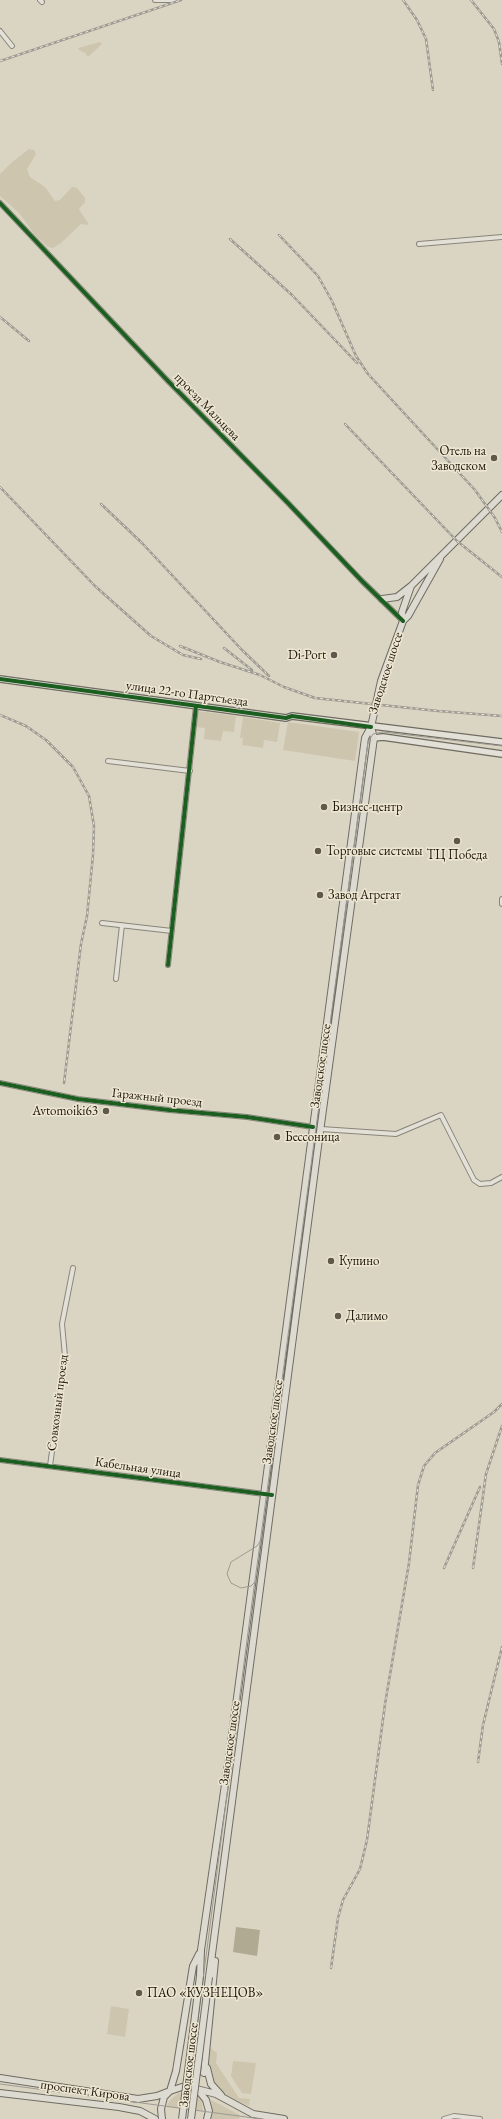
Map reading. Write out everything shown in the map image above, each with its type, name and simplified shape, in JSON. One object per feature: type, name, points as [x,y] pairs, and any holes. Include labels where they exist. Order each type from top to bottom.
[{"type":"main road","name":"Заводское шоссе","points":[[403,620],[408,616],[440,559],[502,495]]},
{"type":"main road","name":"Заводское шоссе","points":[[182,2119],[200,1976],[201,1950],[366,738],[381,681],[403,620],[402,612],[411,586],[430,565],[440,559]]},
{"type":"main road","points":[[382,599],[397,597],[411,586]]},
{"type":"main road","name":"Заводское шоссе","points":[[191,2119],[209,1977],[214,1951],[222,1868],[374,738],[370,727]]},
{"type":"main road","points":[[162,2119],[162,2103],[170,2091],[176,2071],[193,1966],[201,1950]]},
{"type":"main road","points":[[207,2119],[208,2092],[206,2055],[214,1981],[214,1951]]},
{"type":"main road","points":[[206,2074],[211,2084],[226,2100],[253,2114],[284,2119]]},
{"type":"main road","name":"проспект Кирова","points":[[0,2078],[138,2099],[157,2096],[185,2086],[220,2096],[226,2100]]},
{"type":"main road","points":[[47,2097],[48,2086]]},
{"type":"main road","points":[[197,2089],[204,2096],[208,2106]]},
{"type":"main road","name":"проспект Кирова","points":[[0,2093],[47,2097],[126,2108],[140,2112],[155,2119]]},
{"type":"street","points":[[157,0],[175,0]]},
{"type":"street","points":[[0,31],[12,46]]},
{"type":"street","name":"проезд Мальцева","points":[[0,203],[168,381],[362,581],[403,620]]},
{"type":"street","points":[[419,244],[502,237]]},
{"type":"street","name":"улица 22-го Партсъезда","points":[[0,679],[286,718],[292,716],[370,727],[502,742]]},
{"type":"street","points":[[168,965],[196,706]]},
{"type":"street","points":[[374,738],[383,737],[502,754]]},
{"type":"street","points":[[108,761],[190,771]]},
{"type":"street","points":[[102,923],[172,931]]},
{"type":"street","points":[[116,979],[122,925]]},
{"type":"street","points":[[340,925],[349,926]]},
{"type":"street","name":"Гаражный проезд","points":[[0,1083],[78,1099],[169,1110],[247,1117],[313,1127]]},
{"type":"street","points":[[313,1127],[396,1134],[441,1115],[474,1180],[480,1184],[491,1182],[502,1177]]},
{"type":"street","name":"Совхозный проезд","points":[[50,1466],[65,1356],[62,1324],[73,1268]]},
{"type":"street","name":"Кабельная улица","points":[[0,1460],[272,1495]]},
{"type":"street","points":[[245,1632],[254,1632]]},
{"type":"street","points":[[213,1867],[222,1868]]},
{"type":"street","points":[[444,2119],[454,2116],[480,2119]]},
{"type":"shaded area","points":[[100,42],[102,44],[88,57],[78,48]]},
{"type":"shaded area","points":[[29,149],[34,150],[36,154],[27,169],[30,177],[45,187],[55,201],[60,200],[72,187],[77,188],[85,198],[85,202],[79,209],[89,225],[81,224],[61,243],[53,248],[48,247],[35,235],[19,213],[0,196],[0,174]]},
{"type":"shaded area","points":[[197,711],[236,716],[234,732],[223,731],[221,741],[204,739],[205,728],[195,727]]},
{"type":"shaded area","points":[[243,717],[280,723],[277,742],[264,740],[263,748],[242,745],[243,738],[240,738]]},
{"type":"shaded area","points":[[288,722],[359,732],[355,761],[283,750]]},
{"type":"shaded area","points":[[236,1927],[260,1930],[257,1956],[233,1952]]},
{"type":"shaded area","points":[[111,2006],[129,2009],[125,2037],[107,2034]]},
{"type":"shaded area","points":[[210,2048],[217,2053],[216,2063],[239,2098],[250,2099],[249,2106],[222,2094],[214,2084],[208,2067]]},
{"type":"shaded area","points":[[233,2061],[256,2063],[251,2094],[242,2093],[231,2076]]},
{"type":"shaded area","points":[[179,2093],[198,2097],[202,2102],[203,2111],[166,2107],[170,2100]]},
{"type":"shaded area","points":[[211,2100],[240,2115],[239,2119],[211,2119]]},
{"type":"tram line","points":[[185,2119],[248,1632],[368,742],[373,734],[383,732],[502,746]]},
{"type":"tram line","points":[[257,1580],[251,1586],[241,1588],[231,1583],[227,1574],[231,1562],[257,1546],[261,1540]]},
{"type":"tram line","points":[[0,2084],[261,2119]]},
{"type":"railway","points":[[0,61],[181,0]]},
{"type":"railway","points":[[403,0],[417,20],[426,39],[433,90]]},
{"type":"railway","points":[[471,0],[494,29],[499,42],[502,64]]},
{"type":"railway","points":[[279,235],[318,276],[332,301],[356,356],[368,374],[475,490],[495,518],[502,532]]},
{"type":"railway","points":[[230,239],[292,295],[357,363]]},
{"type":"railway","points":[[0,317],[29,341]]},
{"type":"railway","points":[[345,424],[457,541],[502,577]]},
{"type":"railway","points":[[0,487],[95,586],[151,636],[183,655],[201,659]]},
{"type":"railway","points":[[101,504],[142,543],[242,650],[269,676]]},
{"type":"railway","points":[[180,646],[220,662],[260,675],[284,687],[315,698],[502,716]]},
{"type":"railway","points":[[224,648],[252,670]]},
{"type":"railway","points":[[0,715],[26,726],[46,740],[73,767],[89,796],[94,826],[93,855],[87,916],[81,944],[64,1083]]},
{"type":"railway","points":[[331,1968],[338,1918],[343,1900],[360,1869],[367,1840],[385,1704],[409,1563],[418,1485],[424,1466],[435,1453],[494,1412],[502,1404]]},
{"type":"railway","points":[[473,1568],[486,1474],[502,1426]]},
{"type":"railway","points":[[444,1568],[480,1487]]},
{"type":"railway","points":[[478,1762],[483,1725],[502,1647]]},
{"type":"cycle path","points":[[0,203],[168,381],[362,581],[403,621]]},
{"type":"cycle path","points":[[0,679],[286,718],[292,716],[371,727]]},
{"type":"cycle path","points":[[168,965],[196,706]]},
{"type":"cycle path","points":[[0,1083],[78,1099],[169,1110],[247,1117],[313,1127]]},
{"type":"cycle path","points":[[0,1460],[272,1495]]},
{"type":"place","name":"Отель на Заводском","points":[[494,458]]},
{"type":"place","name":"Di-Port","points":[[334,655]]},
{"type":"place","name":"Бизнес-центр","points":[[324,807]]},
{"type":"place","name":"ТЦ Победа","points":[[457,841]]},
{"type":"place","name":"Торговые системы","points":[[318,851]]},
{"type":"place","name":"Завод Агрегат","points":[[320,895]]},
{"type":"place","name":"Avtomoiki63","points":[[106,1111]]},
{"type":"place","name":"Бессоница","points":[[277,1137]]},
{"type":"place","name":"Купино","points":[[331,1261]]},
{"type":"place","name":"Далимо","points":[[338,1316]]},
{"type":"place","name":"ПАО «КУЗНЕЦОВ»","points":[[139,1993]]}]
